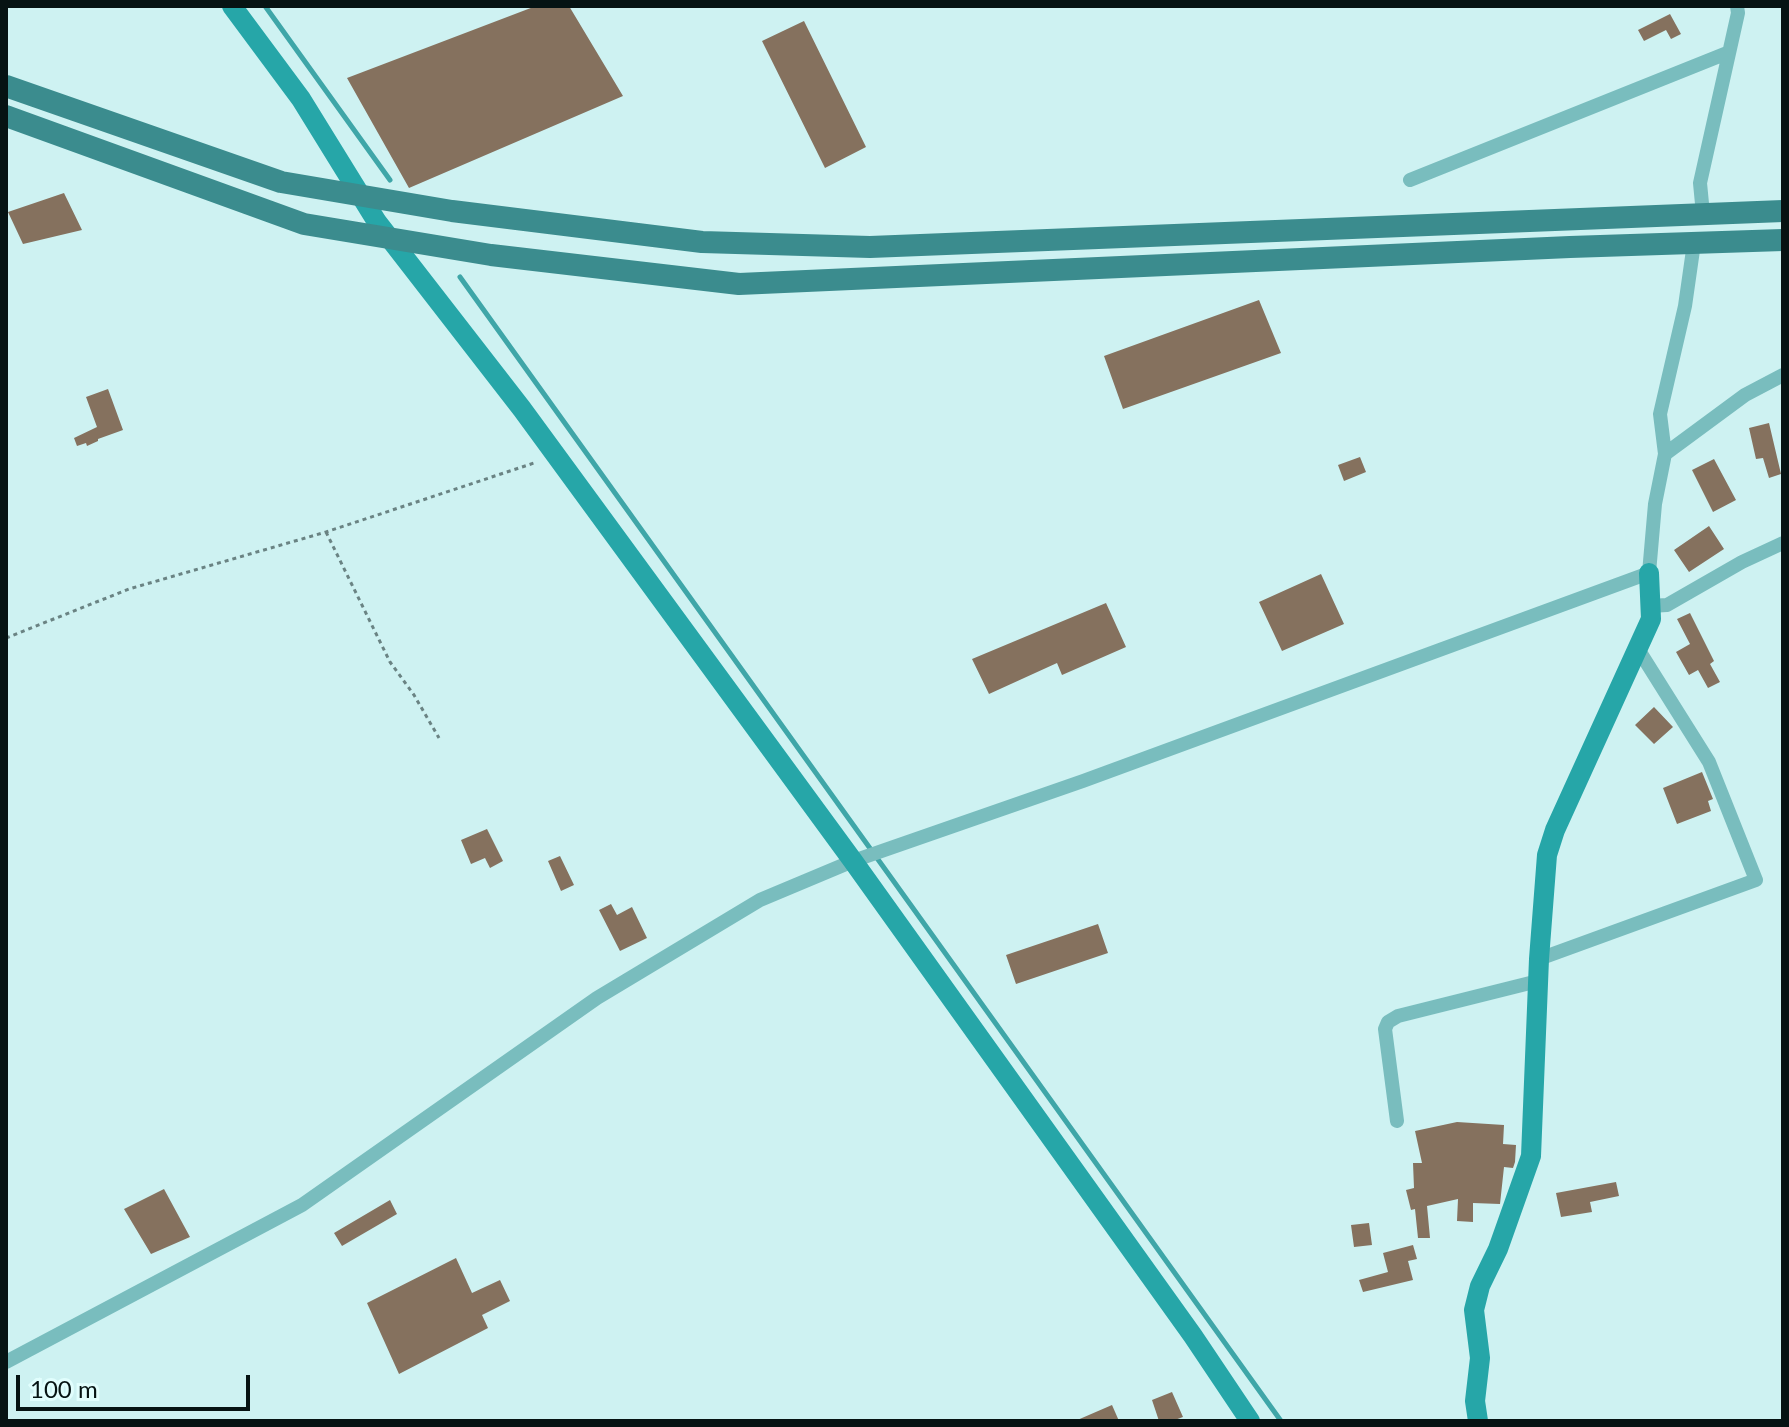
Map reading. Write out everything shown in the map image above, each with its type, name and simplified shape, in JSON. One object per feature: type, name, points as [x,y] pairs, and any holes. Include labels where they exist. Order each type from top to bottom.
[{"type":"main road","points":[[6,86],[281,182],[452,211],[702,242],[870,247],[1783,211]]},
{"type":"main road","points":[[6,116],[304,224],[491,255],[739,284],[1783,240]]},
{"type":"street","points":[[232,6],[301,99],[389,238],[556,455],[853,861],[1193,1336],[1250,1421]]},
{"type":"street","points":[[1703,214],[1700,183],[1738,13],[1737,6]]},
{"type":"street","points":[[1410,180],[1727,53]]},
{"type":"street","points":[[1478,1421],[1475,1401],[1480,1358],[1474,1310],[1480,1286],[1498,1249],[1531,1156],[1539,959],[1547,855],[1651,619],[1649,573],[1655,504],[1665,454],[1660,414],[1685,306],[1694,243]]},
{"type":"street","points":[[1665,454],[1745,395],[1783,375]]},
{"type":"street","points":[[1650,606],[1667,605],[1742,562],[1783,543]]},
{"type":"street","points":[[6,1362],[302,1205],[597,998],[760,900],[853,861],[1083,781],[1649,573]]},
{"type":"street","points":[[1539,959],[1756,880],[1709,762],[1638,649]]},
{"type":"street","points":[[1397,1121],[1385,1029],[1388,1022],[1398,1016],[1538,981]]},
{"type":"path","points":[[6,638],[129,589],[326,532],[556,455]]},
{"type":"path","points":[[326,532],[390,662],[439,738]]},
{"type":"building","points":[[536,6],[569,6],[623,96],[409,188],[347,78]]},
{"type":"building","points":[[1670,14],[1681,34],[1671,39],[1666,30],[1644,41],[1638,30]]},
{"type":"building","points":[[804,21],[866,147],[825,168],[762,41]]},
{"type":"building","points":[[64,193],[82,230],[23,244],[8,212]]},
{"type":"building","points":[[1259,300],[1281,353],[1123,409],[1104,356]]},
{"type":"building","points":[[108,389],[123,430],[87,446],[86,443],[77,446],[74,438],[97,427],[86,397]]},
{"type":"building","points":[[1769,423],[1781,474],[1769,478],[1763,458],[1756,459],[1749,428]]},
{"type":"building","points":[[1360,457],[1366,472],[1344,481],[1338,465]]},
{"type":"building","points":[[1714,459],[1736,500],[1713,512],[1692,470]]},
{"type":"building","points":[[1709,526],[1724,549],[1689,572],[1674,550]]},
{"type":"building","points":[[1321,574],[1344,624],[1282,651],[1259,602]]},
{"type":"building","points":[[1106,603],[1126,647],[1062,675],[1057,663],[989,694],[972,659]]},
{"type":"building","points":[[1690,613],[1714,661],[1710,664],[1720,682],[1708,688],[1698,670],[1689,675],[1676,652],[1690,644],[1677,619]]},
{"type":"building","points":[[1654,707],[1673,727],[1654,744],[1635,725]]},
{"type":"building","points":[[1702,772],[1713,799],[1708,801],[1711,811],[1677,824],[1663,788]]},
{"type":"building","points":[[487,829],[503,861],[490,868],[485,858],[471,864],[461,840]]},
{"type":"building","points":[[560,856],[574,885],[561,891],[548,861]]},
{"type":"building","points":[[611,904],[617,915],[632,907],[647,938],[620,951],[599,910]]},
{"type":"building","points":[[1098,924],[1108,953],[1016,984],[1006,955]]},
{"type":"building","points":[[1457,1122],[1504,1125],[1503,1144],[1516,1145],[1513,1168],[1504,1167],[1500,1204],[1473,1203],[1473,1222],[1457,1221],[1458,1199],[1427,1206],[1430,1238],[1418,1238],[1415,1209],[1411,1210],[1406,1190],[1414,1188],[1413,1163],[1422,1163],[1415,1131]]},
{"type":"building","points":[[1616,1182],[1619,1196],[1590,1202],[1592,1212],[1561,1217],[1556,1193]]},
{"type":"building","points":[[164,1189],[190,1237],[151,1254],[124,1209]]},
{"type":"building","points":[[390,1200],[397,1214],[342,1246],[334,1233]]},
{"type":"building","points":[[1369,1223],[1372,1245],[1354,1247],[1351,1225]]},
{"type":"building","points":[[1413,1245],[1417,1259],[1408,1261],[1413,1280],[1363,1292],[1359,1280],[1388,1272],[1383,1253]]},
{"type":"building","points":[[456,1258],[472,1293],[500,1280],[510,1301],[482,1315],[488,1328],[399,1374],[367,1303]]},
{"type":"building","points":[[1172,1392],[1183,1417],[1159,1421],[1152,1400]]},
{"type":"building","points":[[1112,1405],[1119,1421],[1075,1421]]},
{"type":"waterway","points":[[265,6],[390,180]]},
{"type":"waterway","points":[[460,277],[1281,1421]]}]
